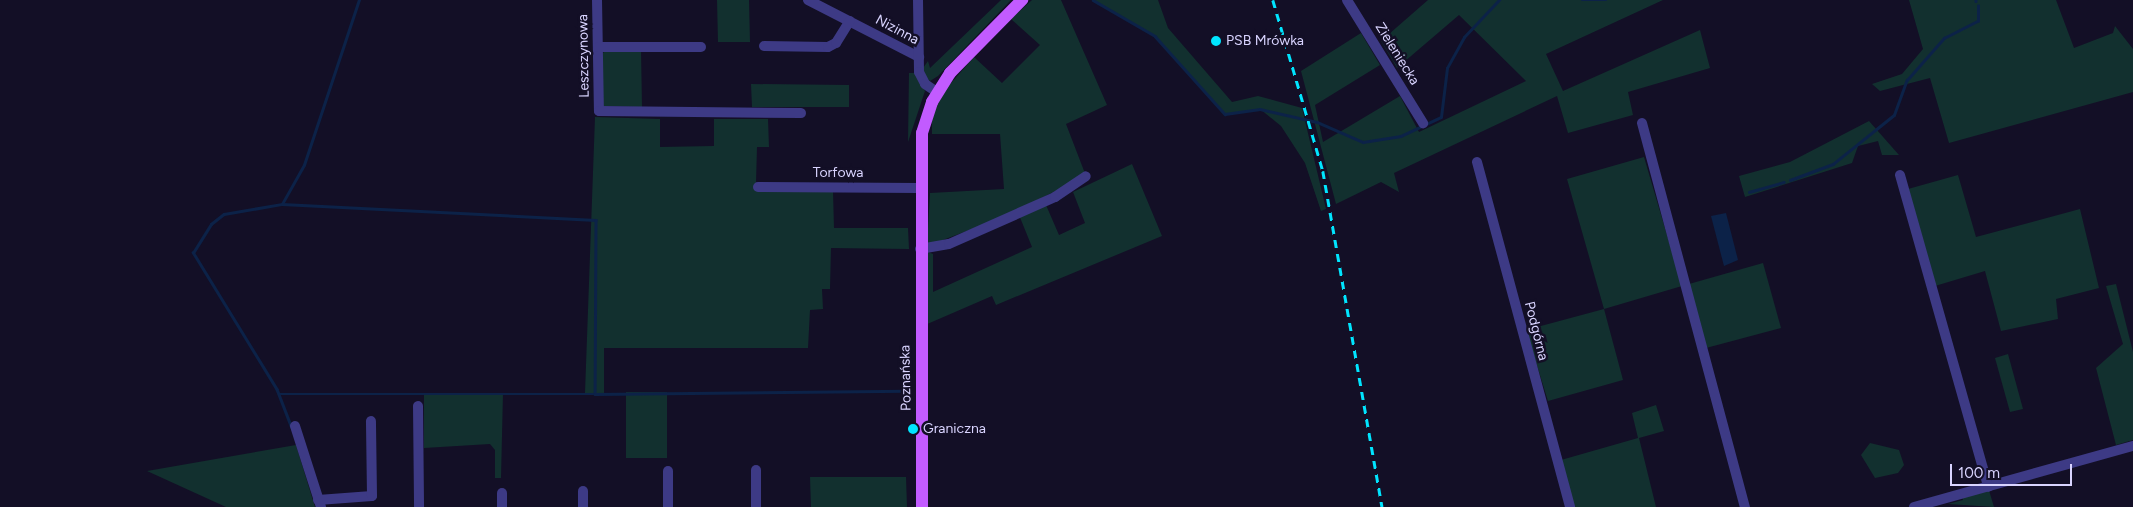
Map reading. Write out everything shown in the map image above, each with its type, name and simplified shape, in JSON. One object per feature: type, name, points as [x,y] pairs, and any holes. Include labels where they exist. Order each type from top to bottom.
[{"type":"main road","name":"Poznańska","points":[[922,507],[919,188],[922,133],[937,92],[962,59],[1022,0]]},
{"type":"street","name":"Leszczynowa","points":[[597,0],[599,112],[801,113]]},
{"type":"street","name":"Nizinna","points":[[808,0],[919,57]]},
{"type":"street","points":[[918,0],[919,57],[922,81],[937,92]]},
{"type":"street","name":"Zieleniecka","points":[[1347,0],[1423,123]]},
{"type":"street","points":[[764,46],[828,46],[836,43],[850,21]]},
{"type":"street","points":[[598,47],[701,47]]},
{"type":"street","points":[[1642,123],[1745,507]]},
{"type":"street","name":"Podgórna","points":[[1477,162],[1570,507]]},
{"type":"street","points":[[1900,175],[1988,487]]},
{"type":"street","points":[[920,249],[955,241],[1055,197],[1086,176]]},
{"type":"street","name":"Torfowa","points":[[758,187],[919,188]]},
{"type":"street","points":[[418,406],[419,507]]},
{"type":"street","points":[[295,426],[320,504],[372,496],[371,421]]},
{"type":"street","points":[[1914,507],[2133,446]]},
{"type":"street","points":[[756,470],[756,507]]},
{"type":"street","points":[[668,471],[668,507]]},
{"type":"street","points":[[583,491],[583,507]]},
{"type":"street","points":[[502,493],[502,507]]},
{"type":"green space","points":[[717,0],[749,0],[750,42],[718,42]]},
{"type":"green space","points":[[1001,0],[1011,0],[938,76],[930,81],[926,78],[923,68],[928,61],[930,68]]},
{"type":"green space","points":[[1032,0],[1061,0],[1107,105],[1066,124],[1086,176],[1001,218],[927,246],[930,193],[1004,189],[1000,134],[932,134],[932,116],[944,91],[974,57],[1002,83],[1040,45],[1011,19]]},
{"type":"green space","points":[[1093,0],[1158,0],[1168,28],[1232,102],[1258,96],[1302,108],[1326,209],[1321,211],[1305,163],[1281,126],[1260,109],[1225,114],[1155,36]]},
{"type":"green space","points":[[1428,0],[1663,0],[1546,54],[1563,91],[1700,30],[1710,68],[1628,92],[1633,115],[1568,133],[1557,96],[1394,173],[1399,192],[1381,182],[1336,204],[1301,71],[1361,33],[1380,65],[1315,105],[1323,142],[1400,96],[1419,132],[1526,81],[1459,15],[1397,68],[1381,41]]},
{"type":"green space","points":[[1909,0],[2056,0],[2074,48],[2113,33],[2115,26],[2133,49],[2133,92],[1949,143],[1930,78],[1880,91],[1872,84],[1902,74],[1923,49]]},
{"type":"green space","points":[[606,50],[641,50],[642,107],[602,106],[601,55]]},
{"type":"green space","points":[[909,73],[915,73],[925,91],[908,142]]},
{"type":"green space","points":[[751,84],[849,85],[849,107],[752,107]]},
{"type":"green space","points":[[595,117],[660,119],[660,147],[714,146],[714,119],[768,119],[769,147],[757,147],[756,183],[833,191],[834,228],[908,228],[909,249],[831,248],[830,289],[822,289],[823,309],[810,310],[808,348],[604,348],[604,393],[585,393]]},
{"type":"green space","points":[[1869,121],[1899,155],[1882,155],[1878,141],[1858,146],[1852,163],[1745,197],[1739,176],[1790,162]]},
{"type":"green space","points":[[1644,157],[1682,286],[1604,309],[1567,179]]},
{"type":"green space","points":[[1132,164],[1162,236],[996,305],[992,296],[925,325],[925,251],[933,254],[933,292],[1032,247],[1019,215],[1046,205],[1059,235],[1085,223],[1073,192]]},
{"type":"green space","points":[[1958,175],[1976,237],[2080,209],[2099,288],[2056,299],[2058,319],[2001,331],[1985,271],[1935,286],[1908,189]]},
{"type":"green space","points":[[1763,263],[1781,328],[1706,348],[1689,284]]},
{"type":"green space","points":[[2116,284],[2133,352],[2133,440],[2116,445],[2096,368],[2123,344],[2106,286]]},
{"type":"green space","points":[[1604,309],[1623,380],[1548,401],[1526,330]]},
{"type":"green space","points":[[2008,354],[2023,409],[2010,412],[1995,358]]},
{"type":"green space","points":[[626,392],[667,392],[667,458],[626,458]]},
{"type":"green space","points":[[424,393],[503,393],[501,478],[495,478],[495,450],[490,444],[424,448]]},
{"type":"green space","points":[[1656,405],[1664,431],[1639,438],[1656,507],[1574,507],[1561,460],[1638,438],[1632,413]]},
{"type":"green space","points":[[1870,443],[1899,450],[1904,465],[1898,473],[1875,478],[1861,455]]},
{"type":"green space","points":[[296,445],[315,507],[226,507],[147,471]]},
{"type":"green space","points":[[810,477],[906,477],[907,507],[811,507]]},
{"type":"green space","points":[[1988,487],[1994,507],[1948,504],[1963,500],[1961,494]]},
{"type":"water","points":[[1726,213],[1738,260],[1724,266],[1711,216]]},
{"type":"waterway","points":[[282,204],[304,165],[359,0]]},
{"type":"waterway","points":[[1093,0],[1155,36],[1225,114],[1260,109],[1317,122],[1363,142],[1401,136],[1441,117],[1447,68],[1464,37],[1499,0]]},
{"type":"waterway","points":[[1582,0],[1606,0]]},
{"type":"waterway","points":[[1790,180],[1833,164],[1894,115],[1907,80],[1944,38],[1978,21],[1978,6]]},
{"type":"waterway","points":[[1749,192],[1784,182]]},
{"type":"waterway","points":[[291,427],[277,390],[193,253],[211,224],[224,214],[282,204],[596,220],[595,394],[905,391]]},
{"type":"waterway","points":[[279,394],[595,394]]},
{"type":"railway","points":[[1273,0],[1323,171],[1382,507]]},
{"type":"place","name":"PSB Mrówka","points":[[1216,41]]},
{"type":"place","name":"Graniczna","points":[[913,429]]}]
